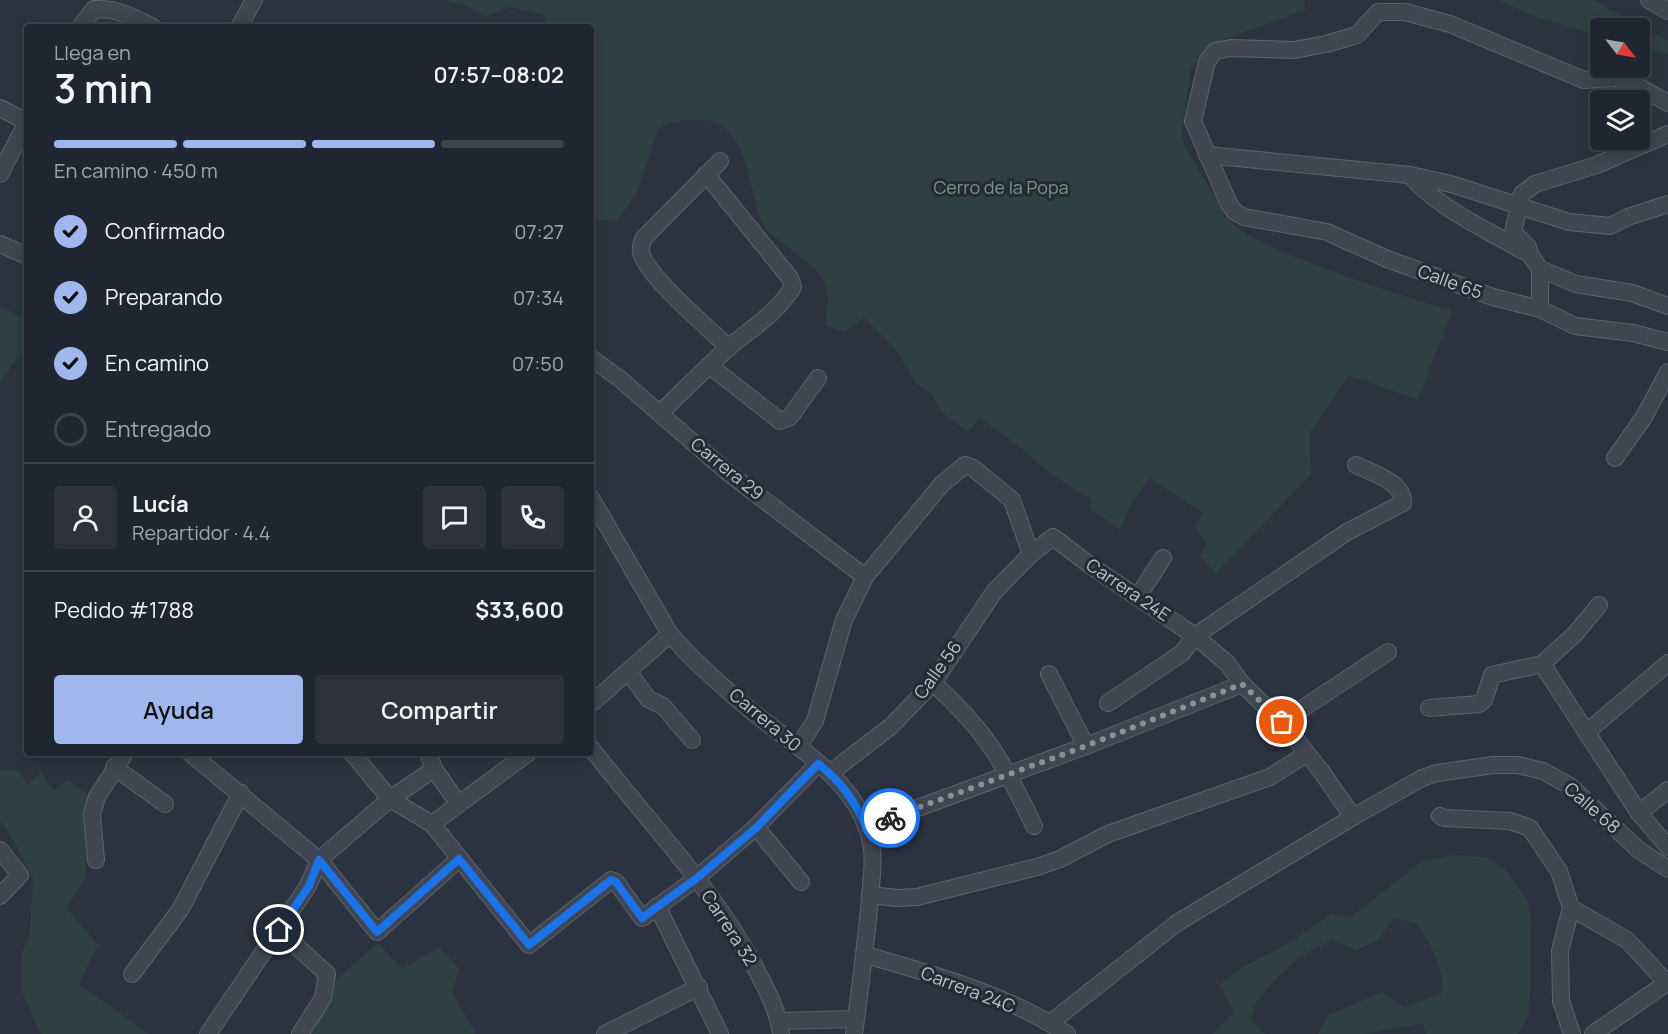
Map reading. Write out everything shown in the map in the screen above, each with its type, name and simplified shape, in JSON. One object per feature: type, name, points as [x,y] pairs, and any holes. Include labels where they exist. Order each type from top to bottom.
[{"type":"street","points":[[241,24],[254,0]]},
{"type":"street","points":[[1649,0],[1668,11]]},
{"type":"street","points":[[82,24],[94,9],[105,8],[129,15],[147,24]]},
{"type":"street","points":[[1668,104],[1639,87],[1614,78],[1584,80],[1450,24],[1405,12],[1378,12],[1357,35],[1326,44],[1294,50],[1231,48],[1215,51],[1207,62],[1201,79],[1194,121],[1207,155],[1410,175],[1451,184],[1569,222],[1610,226],[1628,217],[1668,204]]},
{"type":"street","points":[[0,108],[24,120]]},
{"type":"street","points":[[0,174],[24,128]]},
{"type":"street","points":[[1668,134],[1597,165],[1535,183],[1522,194],[1513,232],[1528,247],[1530,255],[1540,269],[1576,284],[1632,293],[1668,306]]},
{"type":"street","name":"Calle 65","points":[[1207,155],[1229,204],[1235,212],[1244,217],[1327,232],[1387,259],[1493,297],[1540,309],[1575,327],[1634,333],[1668,342]]},
{"type":"street","points":[[720,161],[643,239],[640,251],[646,264],[729,348]]},
{"type":"street","points":[[660,413],[729,348],[761,322],[786,298],[793,287],[790,278],[706,174]]},
{"type":"street","points":[[1410,175],[1440,202],[1530,255]]},
{"type":"street","points":[[0,244],[24,255]]},
{"type":"street","points":[[1540,269],[1540,309]]},
{"type":"street","name":"Carrera 29","points":[[594,360],[621,379],[726,471],[865,577]]},
{"type":"street","points":[[710,366],[780,422],[790,417],[818,378]]},
{"type":"street","points":[[1615,458],[1644,417],[1668,372]]},
{"type":"street","points":[[798,747],[815,721],[844,620],[865,577],[942,484],[960,468],[965,465],[973,468],[1012,500],[1031,554]]},
{"type":"street","points":[[1108,703],[1182,653],[1195,636],[1347,532],[1403,503],[1404,495],[1398,488],[1356,465]]},
{"type":"street","name":"Carrera 30","points":[[594,503],[670,634],[683,650],[749,709],[824,768],[856,804],[866,827],[873,872],[866,955],[855,1026]]},
{"type":"street","name":"Carrera 24E","points":[[1031,554],[1053,537],[1091,566],[1195,636],[1227,663],[1242,684],[1282,722],[1353,816]]},
{"type":"street","name":"Calle 56","points":[[459,859],[529,945],[611,880],[616,882],[642,918],[697,878],[824,768],[890,727],[933,683],[994,592],[1031,554]]},
{"type":"street","points":[[1138,596],[1163,558]]},
{"type":"street","points":[[1429,708],[1479,704],[1484,700],[1492,675],[1542,664],[1575,634],[1599,605]]},
{"type":"street","points":[[594,701],[670,634]]},
{"type":"street","points":[[1282,722],[1388,652]]},
{"type":"street","points":[[1588,731],[1668,663]]},
{"type":"street","name":"Calle 68","points":[[1542,664],[1588,731],[1639,813],[1668,847]]},
{"type":"street","points":[[627,671],[648,699],[663,706],[692,740]]},
{"type":"street","points":[[1049,674],[1086,746]]},
{"type":"street","points":[[933,683],[976,723],[1010,774],[1034,826]]},
{"type":"street","points":[[866,827],[1086,746],[1242,684]]},
{"type":"street","name":"Carrera 32","points":[[594,752],[697,878],[744,945],[780,1027]]},
{"type":"street","points":[[870,895],[897,898],[917,897],[1036,867],[1060,859],[1108,834],[1270,777],[1306,754]]},
{"type":"street","points":[[96,860],[92,813],[97,797],[114,767],[123,756]]},
{"type":"street","points":[[194,756],[319,860],[377,932],[459,859],[432,825],[390,799],[354,756]]},
{"type":"street","points":[[432,825],[458,803],[524,756]]},
{"type":"street","points":[[208,1034],[309,886],[319,860],[431,761],[458,803]]},
{"type":"street","name":"Calle 68","points":[[1050,1023],[1177,923],[1353,816],[1422,778],[1437,773],[1493,765],[1518,765],[1543,771],[1570,786],[1640,851],[1668,869]]},
{"type":"street","points":[[114,767],[165,804]]},
{"type":"street","points":[[1639,813],[1668,790]]},
{"type":"street","points":[[132,974],[180,909],[241,793]]},
{"type":"street","points":[[1440,816],[1510,821],[1530,828],[1559,871],[1571,908],[1560,951],[1561,1001],[1572,1034]]},
{"type":"street","points":[[756,828],[801,882]]},
{"type":"street","points":[[0,850],[20,875],[4,891]]},
{"type":"street","points":[[657,906],[699,987],[720,1034]]},
{"type":"street","points":[[1571,908],[1627,940],[1667,982],[1593,1034]]},
{"type":"street","points":[[279,930],[327,974],[323,998],[300,1034]]},
{"type":"street","name":"Carrera 24C","points":[[866,955],[961,983],[1050,1023],[1067,1034]]},
{"type":"street","points":[[605,1034],[632,1027],[699,987]]},
{"type":"street","points":[[780,1027],[855,1026]]},
{"type":"green space","name":"Cerro de la Popa","points":[[447,0],[1304,0],[1305,10],[1215,43],[1191,67],[1182,130],[1184,146],[1218,201],[1224,217],[1245,233],[1282,252],[1348,277],[1452,310],[1418,400],[1349,375],[1310,433],[1311,474],[1216,573],[1200,557],[1206,543],[1195,527],[1203,513],[1149,478],[1131,504],[1120,530],[1088,507],[1092,500],[1048,472],[1021,448],[980,418],[968,432],[941,411],[932,395],[915,382],[896,350],[864,318],[843,332],[825,325],[828,308],[826,285],[815,269],[766,229],[758,212],[745,161],[738,146],[730,132],[717,124],[701,120],[684,120],[658,129],[636,194],[617,221],[598,220],[594,215],[594,24],[547,24],[543,14],[510,7],[486,17],[467,6]]},
{"type":"green space","points":[[1498,0],[1593,0],[1626,18],[1590,18],[1590,33],[1529,14]]},
{"type":"green space","points":[[1650,31],[1668,41],[1668,54],[1650,49]]},
{"type":"green space","points":[[0,307],[24,317],[24,349],[0,381]]},
{"type":"green space","points":[[0,770],[19,770],[27,785],[41,773],[54,791],[68,780],[88,795],[85,879],[66,908],[98,945],[79,984],[149,1034],[41,1034],[22,992],[22,954],[30,933],[33,877],[7,829],[0,822]]},
{"type":"green space","points":[[1452,855],[1486,857],[1506,870],[1529,903],[1531,941],[1529,1014],[1518,1034],[1426,1034],[1423,1023],[1364,1034],[1318,1034],[1329,1015],[1382,992],[1404,1008],[1442,993],[1439,965],[1423,932],[1417,924],[1394,918],[1378,940],[1357,950],[1332,940],[1301,956],[1256,1002],[1251,1020],[1265,1034],[1212,1034],[1234,1013],[1219,985],[1241,968],[1293,941],[1331,914],[1351,917],[1421,862]]},
{"type":"green space","points":[[378,943],[402,969],[439,947],[459,969],[452,992],[476,1034],[312,1034],[337,979]]},
{"type":"way so far","points":[[890,818],[1086,746],[1242,684],[1282,722]]},
{"type":"route","points":[[279,930],[309,886],[319,860],[377,932],[459,859],[529,945],[611,880],[616,882],[642,918],[697,878],[756,828],[818,764],[843,786],[856,804],[866,827],[890,818]]}]
